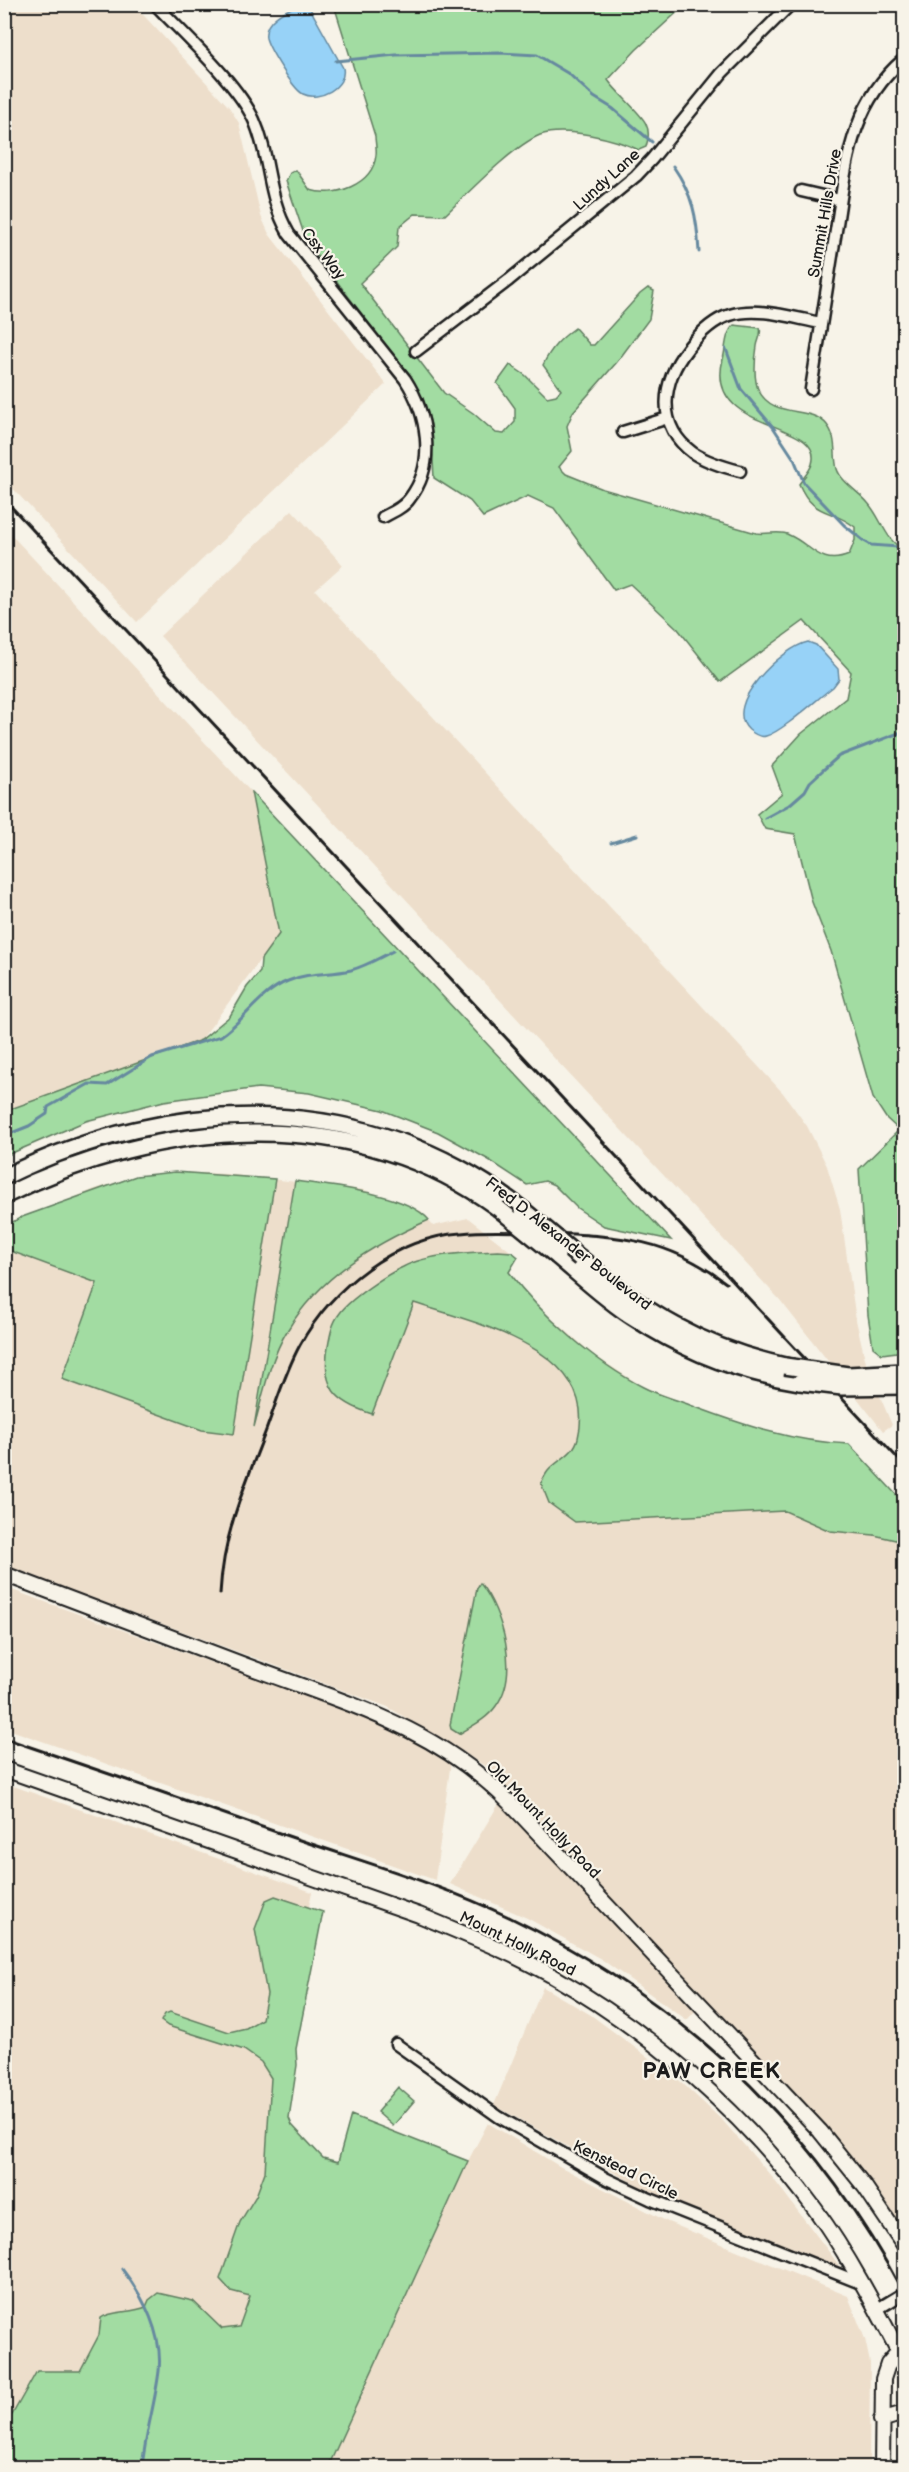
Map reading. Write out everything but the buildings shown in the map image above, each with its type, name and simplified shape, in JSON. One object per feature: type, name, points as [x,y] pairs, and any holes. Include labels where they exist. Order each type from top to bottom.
[{"type":"main road","name":"Fred D. Alexander Boulevard","points":[[4,1177],[66,1151],[152,1127],[211,1117],[281,1115],[359,1128],[413,1146],[478,1178],[523,1210],[630,1299],[674,1326],[724,1349],[785,1366],[848,1375],[904,1372]]},
{"type":"main road","name":"Fred D. Alexander Boulevard","points":[[4,1196],[71,1168],[153,1144],[219,1134],[286,1133],[334,1140],[397,1157],[467,1188],[498,1208],[618,1306],[668,1337],[701,1353],[750,1371],[800,1382],[842,1387],[904,1386]]},
{"type":"street","name":"Csx Way","points":[[155,4],[232,86],[247,106],[259,135],[272,195],[280,219],[289,234],[405,379],[418,402],[427,444],[420,480],[409,500],[383,517]]},
{"type":"street","name":"Lundy Lane","points":[[417,351],[518,273],[636,176],[727,67],[791,4]]},
{"type":"street","name":"Summit Hills Drive","points":[[811,388],[840,200],[852,142],[864,107],[886,76],[904,59]]},
{"type":"street","points":[[801,191],[840,200]]},
{"type":"street","points":[[740,471],[693,453],[677,436],[668,418],[666,399],[673,369],[693,342],[712,324],[731,315],[746,312],[820,323]]},
{"type":"street","points":[[623,432],[668,418]]},
{"type":"street","name":"Old Mount Holly Road","points":[[4,1574],[176,1640],[364,1708],[406,1728],[462,1761],[510,1803],[820,2131],[865,2187],[904,2245]]},
{"type":"street","name":"Mount Holly Road","points":[[4,1769],[419,1915],[483,1941],[573,1988],[656,2046],[735,2118],[775,2160],[814,2208],[862,2284],[902,2357]]},
{"type":"street","name":"Kenstead Circle","points":[[396,2044],[499,2117],[607,2178],[651,2199],[862,2284]]},
{"type":"street","points":[[876,2310],[904,2293]]},
{"type":"street","points":[[882,2468],[885,2369],[902,2357]]},
{"type":"street","points":[[882,2420],[904,2413]]},
{"type":"shaded area","points":[[5,4],[134,5],[229,107],[239,123],[261,216],[269,234],[386,384],[137,622],[5,480]]},
{"type":"shaded area","points":[[292,510],[343,565],[315,590],[783,1093],[807,1126],[827,1166],[840,1209],[856,1320],[866,1363],[892,1425],[883,1431],[780,1300],[160,636]]},
{"type":"shaded area","points":[[4,527],[251,792],[279,934],[201,1040],[188,1065],[4,1137]]},
{"type":"shaded area","points":[[175,1172],[227,1174],[364,1190],[421,1211],[433,1226],[468,1218],[518,1257],[509,1272],[529,1299],[595,1356],[643,1387],[744,1425],[793,1439],[849,1444],[904,1503],[904,2235],[838,2142],[765,2061],[689,1984],[487,1767],[388,1707],[5,1566],[4,1226],[95,1189],[136,1176]]},
{"type":"shaded area","points":[[4,1587],[342,1710],[422,1743],[451,1761],[435,1880],[5,1728]]},
{"type":"shaded area","points":[[5,1783],[312,1892],[279,2045],[263,2261],[214,2396],[20,2420],[5,2411]]},
{"type":"shaded area","points":[[500,1802],[696,2010],[687,2020],[601,1959],[527,1918],[450,1884]]},
{"type":"shaded area","points":[[543,1987],[591,2015],[680,2081],[723,2121],[772,2177],[842,2269],[640,2187],[494,2105]]},
{"type":"shaded area","points":[[488,2123],[559,2166],[668,2222],[848,2296],[865,2339],[870,2363],[869,2467],[328,2468],[468,2161]]},
{"type":"green space","points":[[334,5],[685,5],[636,50],[608,80],[646,124],[648,139],[646,147],[639,150],[604,138],[576,133],[540,135],[504,159],[445,215],[415,214],[399,227],[397,247],[360,283],[444,393],[473,413],[496,433],[504,434],[515,422],[515,408],[497,383],[510,365],[525,375],[547,397],[556,395],[561,390],[543,365],[556,344],[575,328],[590,345],[594,345],[640,294],[648,288],[654,291],[649,319],[617,362],[573,412],[567,426],[572,451],[559,467],[566,474],[603,489],[756,533],[786,534],[823,557],[839,558],[849,555],[855,540],[855,527],[810,502],[799,484],[812,464],[811,449],[801,439],[746,413],[730,401],[722,383],[723,359],[727,336],[731,328],[734,325],[760,328],[755,369],[759,391],[765,400],[773,405],[812,415],[827,425],[833,436],[839,474],[873,509],[892,541],[904,550],[904,1351],[882,1354],[873,1347],[868,1315],[859,1169],[899,1130],[886,1118],[873,1098],[831,951],[812,902],[795,834],[765,829],[757,814],[782,793],[772,766],[801,734],[846,698],[851,672],[804,621],[720,682],[678,629],[630,584],[614,590],[554,508],[528,496],[483,517],[470,501],[434,478],[431,425],[423,398],[397,360],[312,249],[305,237],[286,181],[290,173],[296,170],[310,190],[330,192],[341,190],[360,181],[373,165],[376,153],[375,136]]},
{"type":"green space","points":[[251,792],[671,1240],[604,1226],[577,1208],[554,1185],[545,1181],[527,1185],[489,1160],[438,1132],[382,1110],[309,1093],[258,1088],[164,1101],[86,1121],[5,1156],[5,1111],[201,1040],[230,1016],[247,987],[260,972],[261,959],[279,934]]},
{"type":"green space","points":[[175,1172],[275,1179],[234,1434],[202,1430],[62,1379],[97,1283],[5,1249],[5,1226],[22,1217],[136,1176]]},
{"type":"green space","points":[[295,1181],[347,1188],[386,1197],[418,1211],[429,1220],[367,1252],[315,1294],[300,1312],[281,1342],[254,1427]]},
{"type":"green space","points":[[512,1252],[518,1257],[509,1272],[553,1321],[607,1365],[643,1387],[768,1431],[808,1440],[849,1444],[904,1503],[904,1542],[874,1535],[830,1531],[785,1511],[575,1522],[549,1503],[541,1483],[548,1471],[573,1449],[578,1438],[580,1407],[570,1382],[552,1361],[527,1345],[498,1331],[414,1303],[372,1414],[340,1398],[329,1383],[326,1361],[333,1325],[345,1307],[369,1287],[396,1270],[413,1263],[449,1254]]},
{"type":"green space","points":[[480,1583],[496,1610],[506,1643],[507,1677],[503,1693],[492,1711],[459,1734],[451,1729],[450,1725],[477,1588]]},
{"type":"green space","points":[[275,1896],[323,1912],[296,2049],[297,2065],[289,2118],[292,2125],[323,2158],[338,2162],[351,2115],[468,2161],[328,2467],[5,2467],[5,2411],[12,2415],[37,2371],[80,2371],[99,2335],[101,2318],[146,2307],[149,2300],[158,2293],[193,2301],[222,2329],[239,2327],[250,2296],[231,2291],[220,2279],[240,2222],[256,2196],[265,2172],[271,2078],[261,2062],[244,2050],[168,2026],[161,2021],[165,2014],[170,2012],[229,2032],[246,2028],[262,2019],[267,1994],[255,1929],[266,1900]]},
{"type":"green space","points":[[398,2087],[414,2101],[393,2126],[377,2112]]},
{"type":"water","points":[[298,5],[308,5],[343,68],[341,81],[336,87],[317,96],[303,94],[293,85],[266,38],[271,22]]},
{"type":"water","points":[[808,642],[816,645],[838,669],[839,679],[833,687],[781,728],[766,736],[755,734],[749,730],[742,719],[743,706],[749,692],[771,665],[784,654]]},
{"type":"waterway","points":[[336,61],[396,55],[500,53],[537,55],[569,74],[594,97],[612,108],[652,142]]},
{"type":"waterway","points":[[673,166],[693,207],[699,252]]},
{"type":"waterway","points":[[726,349],[741,389],[773,427],[794,459],[804,483],[844,525],[864,541],[871,545],[898,547],[904,552]]},
{"type":"waterway","points":[[765,818],[789,805],[839,756],[904,731]]},
{"type":"waterway","points":[[611,843],[637,835]]},
{"type":"waterway","points":[[4,1136],[29,1126],[47,1114],[48,1107],[89,1084],[107,1085],[152,1057],[221,1036],[269,992],[288,981],[304,976],[351,970],[393,951]]},
{"type":"waterway","points":[[122,2269],[144,2304],[158,2344],[159,2371],[142,2468]]},
{"type":"railway","points":[[4,499],[904,1465]]},
{"type":"railway","points":[[220,1594],[225,1552],[242,1492],[295,1355],[313,1324],[329,1304],[347,1285],[389,1255],[412,1244],[461,1233],[506,1232],[600,1236],[644,1243],[664,1249],[705,1268],[726,1283]]},
{"type":"railway","points":[[4,1738],[428,1883],[484,1905],[574,1951],[632,1988],[687,2029],[739,2074],[786,2123],[829,2176],[869,2233],[904,2294]]},
{"type":"district","name":"PAW CREEK","points":[[712,2070]]}]
